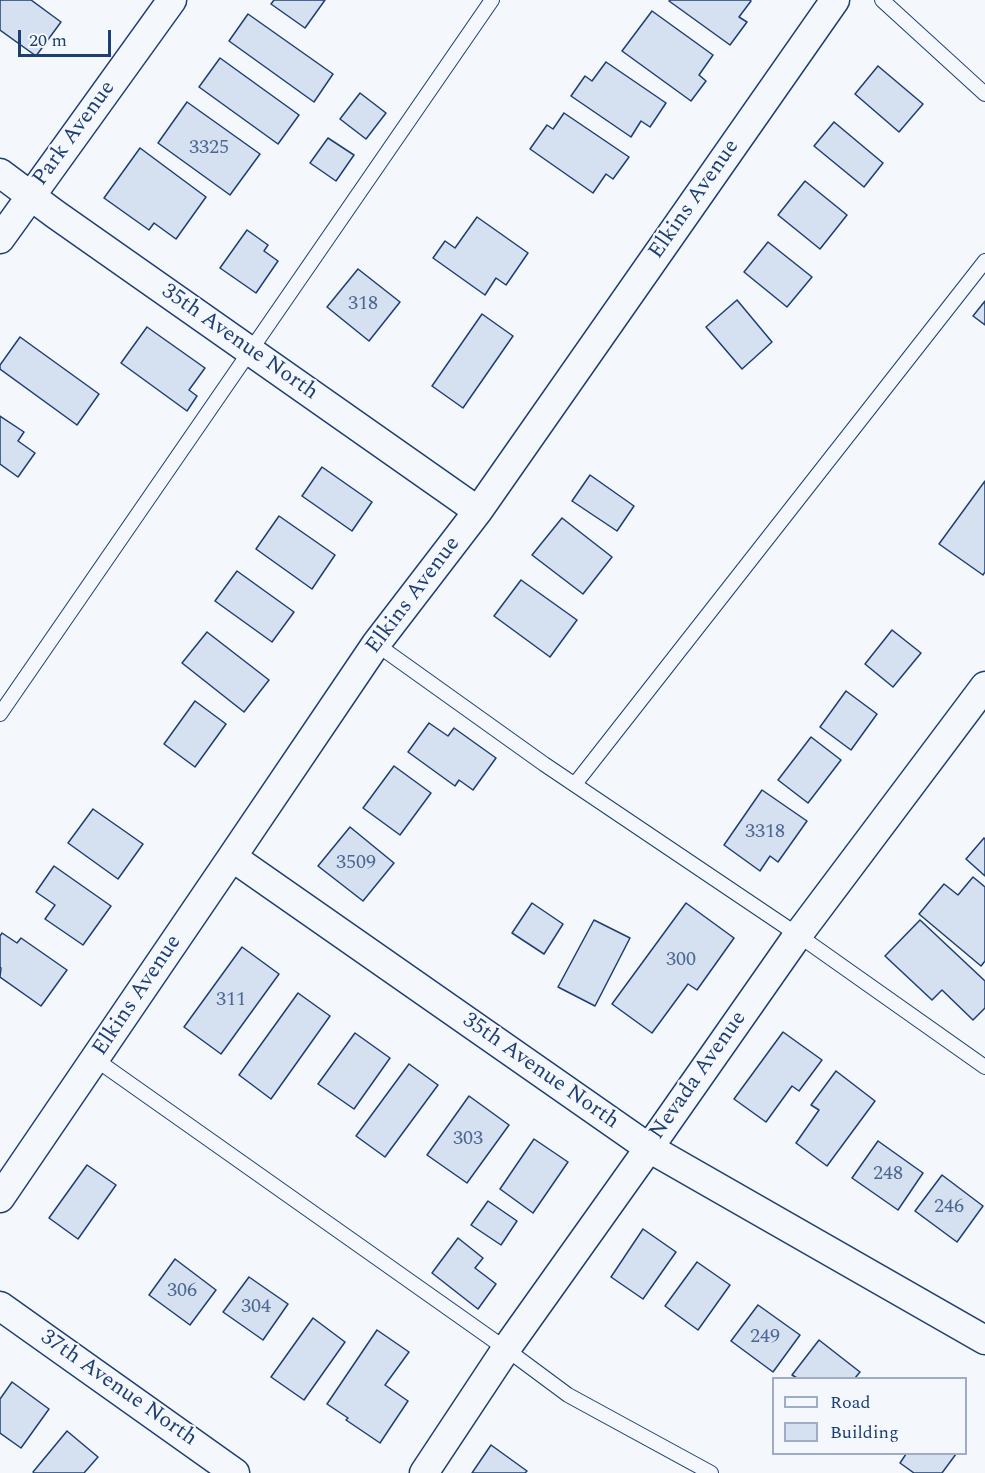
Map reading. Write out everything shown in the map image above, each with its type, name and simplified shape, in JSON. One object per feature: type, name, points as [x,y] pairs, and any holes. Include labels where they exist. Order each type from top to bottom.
[{"type":"street","name":"Park Avenue","points":[[0,239],[172,0]]},
{"type":"street","name":"Elkins Avenue","points":[[0,1198],[376,644],[478,512],[835,0]]},
{"type":"street","name":"35th Avenue North","points":[[0,173],[478,512]]},
{"type":"street","name":"Nevada Avenue","points":[[424,1473],[506,1349],[798,935],[985,686]]},
{"type":"street","name":"35th Avenue North","points":[[232,858],[649,1148],[985,1340]]},
{"type":"street","name":"37th Avenue North","points":[[0,1306],[235,1473]]},
{"type":"lane","points":[[0,714],[492,0]]},
{"type":"lane","points":[[882,0],[985,94]]},
{"type":"lane","points":[[575,784],[985,261]]},
{"type":"lane","points":[[376,644],[985,1067]]},
{"type":"lane","points":[[95,1059],[568,1395],[711,1473]]},
{"type":"building","points":[[0,0],[31,0],[61,22],[36,56],[0,30]]},
{"type":"building","points":[[274,0],[325,0],[305,28],[271,4]]},
{"type":"building","points":[[670,0],[751,1],[739,17],[747,22],[730,45]]},
{"type":"building","points":[[652,11],[713,55],[699,75],[706,81],[691,101],[622,51]]},
{"type":"building","points":[[248,14],[333,74],[314,102],[229,41]]},
{"type":"building","points":[[220,58],[299,115],[278,144],[199,87]]},
{"type":"building","points":[[606,62],[666,103],[650,127],[641,121],[631,137],[571,96],[585,76],[592,81]]},
{"type":"building","points":[[878,66],[923,104],[899,132],[855,94]]},
{"type":"building","points":[[360,93],[386,113],[366,139],[340,119]]},
{"type":"building","points":[[187,102],[260,154],[230,195],[158,143]]},
{"type":"building","points":[[564,113],[629,157],[613,179],[606,174],[593,193],[530,149],[547,125],[553,129]]},
{"type":"building","points":[[834,122],[883,163],[864,187],[814,146]]},
{"type":"building","points":[[328,138],[354,155],[336,181],[310,163]]},
{"type":"building","points":[[140,148],[206,197],[176,239],[154,223],[149,230],[104,198]]},
{"type":"building","points":[[805,181],[847,215],[820,249],[778,215]]},
{"type":"building","points":[[477,217],[528,253],[506,285],[496,278],[485,295],[433,258],[445,241],[455,248]]},
{"type":"building","points":[[247,230],[268,245],[264,251],[278,261],[256,293],[220,268]]},
{"type":"building","points":[[768,242],[812,277],[787,307],[744,272]]},
{"type":"building","points":[[358,269],[400,302],[369,341],[327,307]]},
{"type":"building","points":[[737,300],[772,342],[742,369],[706,327]]},
{"type":"building","points":[[985,301],[985,325],[973,316]]},
{"type":"building","points":[[482,314],[513,336],[463,408],[432,386]]},
{"type":"building","points":[[147,327],[205,368],[189,390],[197,396],[187,411],[121,363]]},
{"type":"building","points":[[20,337],[99,394],[77,425],[0,369],[0,365]]},
{"type":"building","points":[[0,416],[24,432],[18,441],[35,453],[18,477],[0,464]]},
{"type":"building","points":[[322,467],[372,502],[352,531],[302,496]]},
{"type":"building","points":[[590,475],[634,506],[617,531],[572,501]]},
{"type":"building","points":[[985,481],[985,572],[983,575],[939,544]]},
{"type":"building","points":[[279,516],[335,555],[312,589],[256,549]]},
{"type":"building","points":[[562,518],[612,557],[583,594],[532,555]]},
{"type":"building","points":[[237,571],[294,612],[272,642],[215,601]]},
{"type":"building","points":[[521,580],[577,620],[550,657],[494,616]]},
{"type":"building","points":[[892,630],[921,653],[893,687],[865,664]]},
{"type":"building","points":[[207,632],[269,680],[244,712],[182,663]]},
{"type":"building","points":[[846,691],[877,714],[851,750],[820,727]]},
{"type":"building","points":[[195,701],[226,724],[195,767],[164,744]]},
{"type":"building","points":[[429,723],[448,736],[454,728],[496,758],[473,790],[459,780],[455,786],[408,752]]},
{"type":"building","points":[[811,737],[841,760],[808,803],[778,780]]},
{"type":"building","points":[[394,766],[431,793],[400,835],[363,808]]},
{"type":"building","points":[[762,790],[807,821],[778,862],[770,856],[760,871],[724,845]]},
{"type":"building","points":[[93,809],[143,844],[118,879],[68,843]]},
{"type":"building","points":[[350,827],[394,863],[363,901],[318,866]]},
{"type":"building","points":[[985,839],[985,876],[966,859]]},
{"type":"building","points":[[54,866],[111,906],[83,945],[45,919],[55,905],[36,892]]},
{"type":"building","points":[[973,877],[985,887],[985,961],[981,966],[919,914],[944,884],[958,895]]},
{"type":"building","points":[[532,903],[563,924],[544,954],[512,933]]},
{"type":"building","points":[[686,903],[734,938],[697,990],[688,984],[652,1033],[612,1004]]},
{"type":"building","points":[[594,920],[630,938],[595,1006],[558,987]]},
{"type":"building","points":[[920,920],[985,981],[985,1008],[973,1020],[942,990],[932,1000],[885,956]]},
{"type":"building","points":[[2,933],[17,943],[21,938],[67,970],[41,1006],[0,977],[0,936]]},
{"type":"building","points":[[242,947],[279,974],[221,1054],[184,1027]]},
{"type":"building","points":[[298,993],[330,1016],[271,1099],[239,1075]]},
{"type":"building","points":[[783,1032],[822,1060],[799,1091],[792,1086],[766,1122],[734,1099]]},
{"type":"building","points":[[355,1033],[390,1058],[354,1109],[318,1084]]},
{"type":"building","points":[[409,1064],[438,1085],[385,1157],[356,1136]]},
{"type":"building","points":[[836,1071],[875,1101],[827,1166],[796,1143],[819,1110],[811,1105]]},
{"type":"building","points":[[469,1096],[509,1125],[467,1183],[427,1155]]},
{"type":"building","points":[[534,1139],[568,1162],[533,1213],[500,1189]]},
{"type":"building","points":[[878,1141],[923,1173],[898,1210],[852,1178]]},
{"type":"building","points":[[87,1165],[116,1185],[78,1239],[49,1218]]},
{"type":"building","points":[[942,1175],[983,1206],[957,1242],[915,1211]]},
{"type":"building","points":[[488,1201],[517,1221],[501,1245],[471,1225]]},
{"type":"building","points":[[643,1229],[676,1252],[643,1299],[611,1277]]},
{"type":"building","points":[[458,1238],[483,1258],[475,1268],[496,1284],[478,1309],[432,1273]]},
{"type":"building","points":[[175,1259],[216,1290],[190,1325],[149,1295]]},
{"type":"building","points":[[697,1262],[730,1285],[698,1330],[665,1306]]},
{"type":"building","points":[[249,1277],[288,1304],[263,1340],[223,1312]]},
{"type":"building","points":[[758,1305],[800,1335],[773,1372],[731,1341]]},
{"type":"building","points":[[313,1318],[345,1342],[304,1400],[271,1377]]},
{"type":"building","points":[[377,1330],[409,1352],[385,1385],[408,1401],[380,1443],[327,1404]]},
{"type":"building","points":[[819,1340],[860,1372],[856,1377],[795,1377],[792,1375]]},
{"type":"building","points":[[12,1382],[49,1409],[21,1448],[0,1433],[0,1399]]},
{"type":"building","points":[[67,1431],[98,1457],[84,1473],[34,1473],[33,1472]]},
{"type":"building","points":[[491,1445],[527,1471],[525,1473],[472,1473]]},
{"type":"building","points":[[905,1455],[955,1455],[942,1473],[914,1473],[900,1463]]}]
